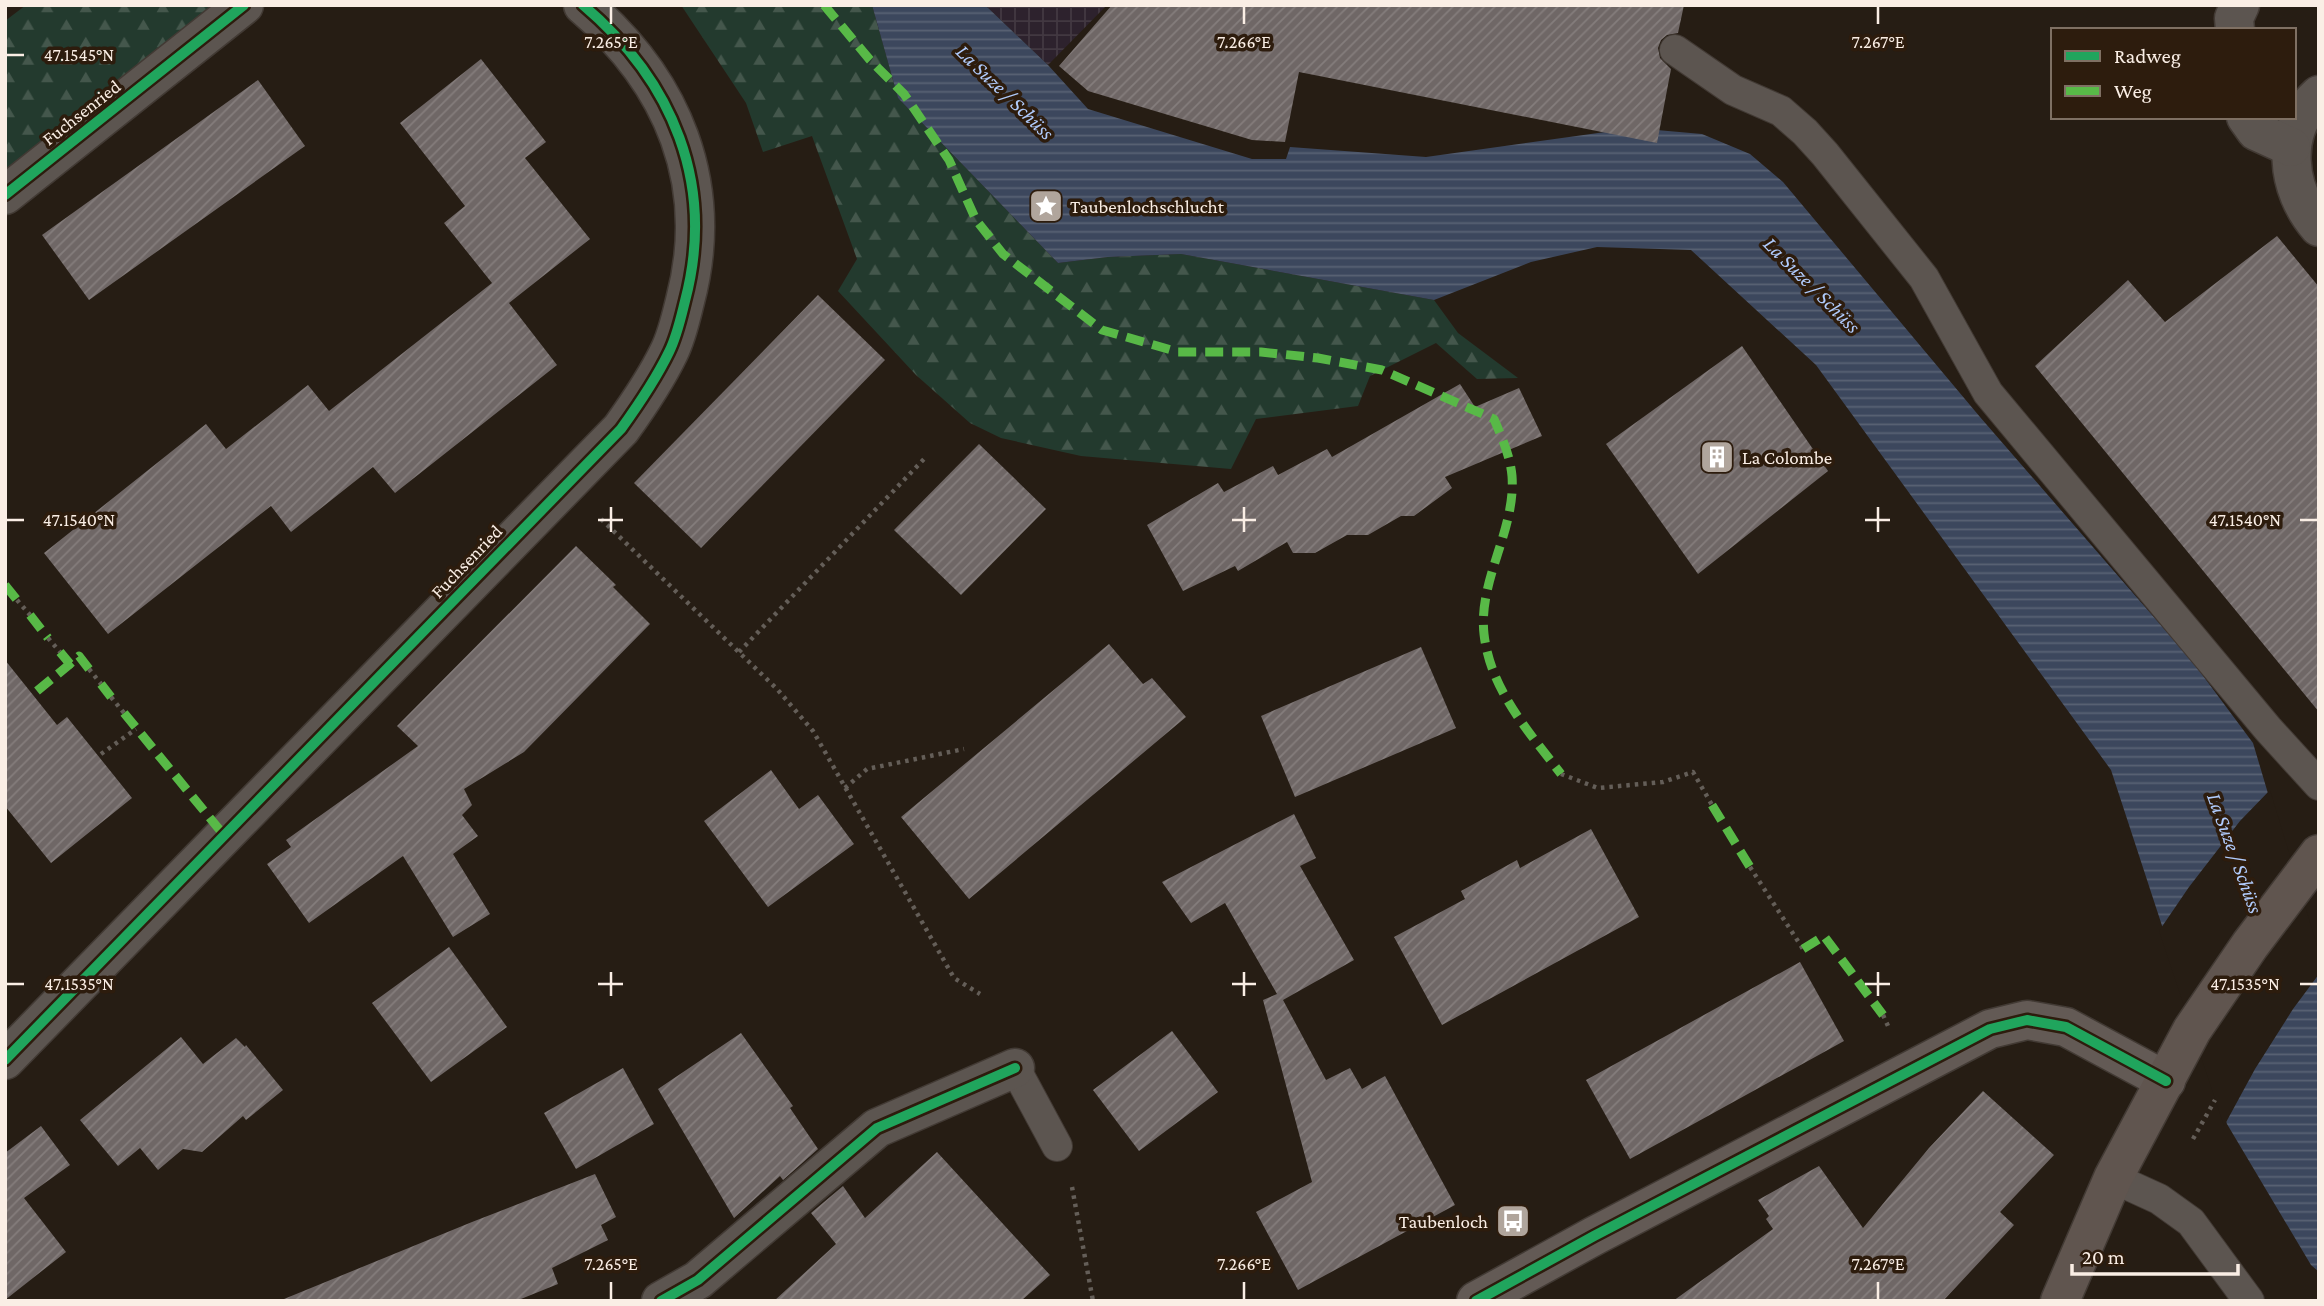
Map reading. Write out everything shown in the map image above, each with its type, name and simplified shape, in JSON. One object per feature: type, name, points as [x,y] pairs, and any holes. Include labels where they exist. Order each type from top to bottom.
[{"type":"main road","points":[[2060,1301],[2113,1178],[2192,1030],[2310,865]]},
{"type":"street","name":"Fuchsenried","points":[[5,195],[244,5]]},
{"type":"street","name":"Fuchsenried","points":[[5,1060],[621,429],[651,388],[671,349],[694,269],[696,218],[689,170],[678,132],[661,96],[625,43],[583,5]]},
{"type":"street","points":[[2235,28],[2234,18],[2239,5]]},
{"type":"street","points":[[2319,95],[2296,129],[2291,147],[2294,181],[2306,209],[2319,227]]},
{"type":"street","points":[[2247,119],[2256,131],[2291,147]]},
{"type":"street","points":[[1476,1301],[1594,1236],[1990,1029],[2027,1020],[2066,1027],[2166,1081]]},
{"type":"street","points":[[662,1301],[698,1280],[877,1128],[1016,1069]]},
{"type":"lane","points":[[1675,50],[1732,90],[1781,111],[1825,154],[1924,278],[1989,393],[2260,719],[2319,785]]},
{"type":"lane","points":[[1016,1069],[1057,1146]]},
{"type":"lane","points":[[2113,1178],[2160,1199],[2190,1222],[2249,1301]]},
{"type":"path","points":[[739,652],[925,458]]},
{"type":"path","points":[[565,484],[777,689],[813,731],[954,978],[980,994]]},
{"type":"path","points":[[17,600],[30,615]]},
{"type":"path","points":[[48,638],[60,652]]},
{"type":"path","points":[[89,669],[101,684]]},
{"type":"path","points":[[111,697],[124,713]]},
{"type":"path","points":[[101,754],[136,729]]},
{"type":"path","points":[[845,788],[867,769],[964,749]]},
{"type":"path","points":[[1561,774],[1598,788],[1663,782],[1693,772],[1712,805]]},
{"type":"path","points":[[1750,867],[1804,949]]},
{"type":"path","points":[[1082,1232],[1093,1301]]},
{"type":"shaded area","points":[[985,5],[1107,5],[1048,65]]},
{"type":"green space","points":[[26,5],[248,5],[5,177],[5,21]]},
{"type":"green space","points":[[681,5],[872,5],[898,98],[1058,263],[1108,257],[1181,254],[1434,300],[1458,333],[1518,378],[1477,379],[1436,343],[1370,376],[1358,406],[1256,419],[1231,469],[1081,456],[1001,438],[970,423],[916,375],[838,291],[857,259],[812,136],[763,152],[746,103]]},
{"type":"water","name":"La Suze / Schüss","points":[[872,5],[985,5],[1048,65],[1088,109],[1252,159],[1286,159],[1290,147],[1426,157],[1634,128],[1702,134],[1750,154],[1783,182],[1980,417],[2192,661],[2253,743],[2319,965],[2319,1272],[2311,1265],[2227,1124],[2111,770],[1816,365],[1691,250],[1597,247],[1531,262],[1434,300],[1181,254],[1108,257],[1058,263],[898,98]]},
{"type":"pier","points":[[2270,790],[2319,952],[2319,974],[2255,1069],[2224,1126],[2159,931],[2240,821]]},
{"type":"building","points":[[1112,5],[1684,5],[1678,33],[1667,35],[1658,48],[1660,58],[1671,69],[1657,143],[1299,72],[1285,142],[1252,140],[1088,91],[1059,66]]},
{"type":"building","points":[[481,59],[546,142],[525,158],[590,239],[509,303],[557,365],[395,493],[373,467],[291,532],[271,506],[108,634],[44,553],[206,424],[226,449],[308,385],[329,411],[492,283],[444,223],[465,206],[400,123]]},
{"type":"building","points":[[258,80],[305,146],[89,300],[42,235]]},
{"type":"building","points":[[2277,236],[2319,287],[2319,712],[2035,366],[2128,280],[2165,322]]},
{"type":"building","points":[[818,295],[885,360],[701,548],[634,483]]},
{"type":"building","name":"La Colombe","points":[[1742,346],[1828,471],[1698,574],[1606,444]]},
{"type":"building","points":[[1460,384],[1475,407],[1519,388],[1542,436],[1445,477],[1452,488],[1414,516],[1401,516],[1368,535],[1347,535],[1315,553],[1293,553],[1287,542],[1238,571],[1235,566],[1183,591],[1147,525],[1218,483],[1224,492],[1273,466],[1278,475],[1327,449],[1332,457]]},
{"type":"building","points":[[979,444],[1046,509],[961,595],[894,530]]},
{"type":"building","points":[[576,546],[616,585],[613,587],[650,624],[524,752],[464,789],[472,805],[462,815],[478,836],[453,854],[490,914],[453,937],[403,856],[309,923],[267,864],[291,847],[286,840],[418,746],[397,726]]},
{"type":"building","points":[[1109,644],[1143,684],[1152,678],[1186,717],[969,899],[901,817]]},
{"type":"building","points":[[1421,647],[1456,728],[1295,797],[1261,716]]},
{"type":"building","points":[[5,660],[57,725],[67,717],[132,798],[51,863],[5,806]]},
{"type":"building","points":[[771,770],[799,809],[818,795],[854,844],[768,907],[704,821]]},
{"type":"building","points":[[1294,814],[1316,858],[1300,866],[1354,960],[1283,1000],[1326,1080],[1350,1068],[1362,1089],[1385,1076],[1455,1205],[1298,1290],[1256,1212],[1312,1182],[1263,1000],[1277,994],[1225,903],[1191,923],[1162,882]]},
{"type":"building","points":[[1591,829],[1639,917],[1442,1025],[1394,937],[1465,899],[1461,891],[1517,860],[1520,868]]},
{"type":"building","points":[[449,947],[507,1027],[431,1082],[372,1003]]},
{"type":"building","points":[[1800,962],[1844,1041],[1630,1159],[1586,1080]]},
{"type":"building","points":[[1172,1031],[1218,1092],[1139,1151],[1093,1090]]},
{"type":"building","points":[[741,1033],[793,1106],[790,1108],[818,1149],[783,1180],[780,1176],[734,1218],[658,1089]]},
{"type":"building","points":[[181,1037],[203,1064],[236,1038],[245,1047],[246,1045],[283,1090],[246,1120],[243,1116],[202,1152],[183,1149],[158,1170],[140,1148],[118,1166],[80,1120]]},
{"type":"building","points":[[623,1068],[654,1124],[576,1169],[544,1113]]},
{"type":"building","points":[[1983,1091],[2054,1155],[2000,1212],[2014,1225],[1943,1301],[1673,1301],[1773,1229],[1766,1219],[1769,1216],[1758,1200],[1819,1166],[1863,1228],[1929,1148]]},
{"type":"building","points":[[41,1126],[70,1165],[24,1198],[66,1252],[5,1300],[5,1153]]},
{"type":"building","points":[[937,1152],[1050,1275],[1021,1301],[774,1301],[836,1244],[811,1213],[843,1186],[865,1218]]},
{"type":"building","points":[[595,1174],[616,1217],[601,1225],[608,1240],[552,1268],[558,1284],[516,1301],[284,1301],[472,1222]]},
{"type":"marked path","points":[[824,5],[870,60],[904,94],[949,160],[976,220],[1003,254],[1102,330],[1178,352],[1261,352],[1318,358],[1382,370],[1494,419],[1509,461],[1512,496],[1486,594],[1484,634],[1494,673],[1503,691],[1524,726],[1561,774]]},
{"type":"marked path","points":[[5,585],[17,600]]},
{"type":"marked path","points":[[30,615],[48,638]]},
{"type":"marked path","points":[[60,652],[70,664],[79,656],[89,669]]},
{"type":"marked path","points":[[37,691],[70,664]]},
{"type":"marked path","points":[[101,684],[111,697]]},
{"type":"marked path","points":[[124,713],[223,834]]},
{"type":"marked path","points":[[1712,805],[1750,867]]},
{"type":"marked path","points":[[1803,949],[1824,936],[1883,1015]]},
{"type":"cycle path","points":[[5,195],[244,5]]},
{"type":"cycle path","points":[[5,1060],[621,429],[659,372],[677,333],[693,258],[695,216],[690,176],[679,138],[663,101],[641,67],[614,35],[583,5]]},
{"type":"cycle path","points":[[1476,1301],[1594,1236],[1990,1029],[2027,1020],[2066,1027],[2166,1081]]},
{"type":"cycle path","points":[[661,1301],[698,1280],[877,1128],[1015,1068]]},
{"type":"place","name":"Taubenlochschlucht","points":[[1046,206]]},
{"type":"place","name":"La Colombe","points":[[1717,457]]},
{"type":"place","name":"Taubenloch","points":[[1513,1221]]}]
